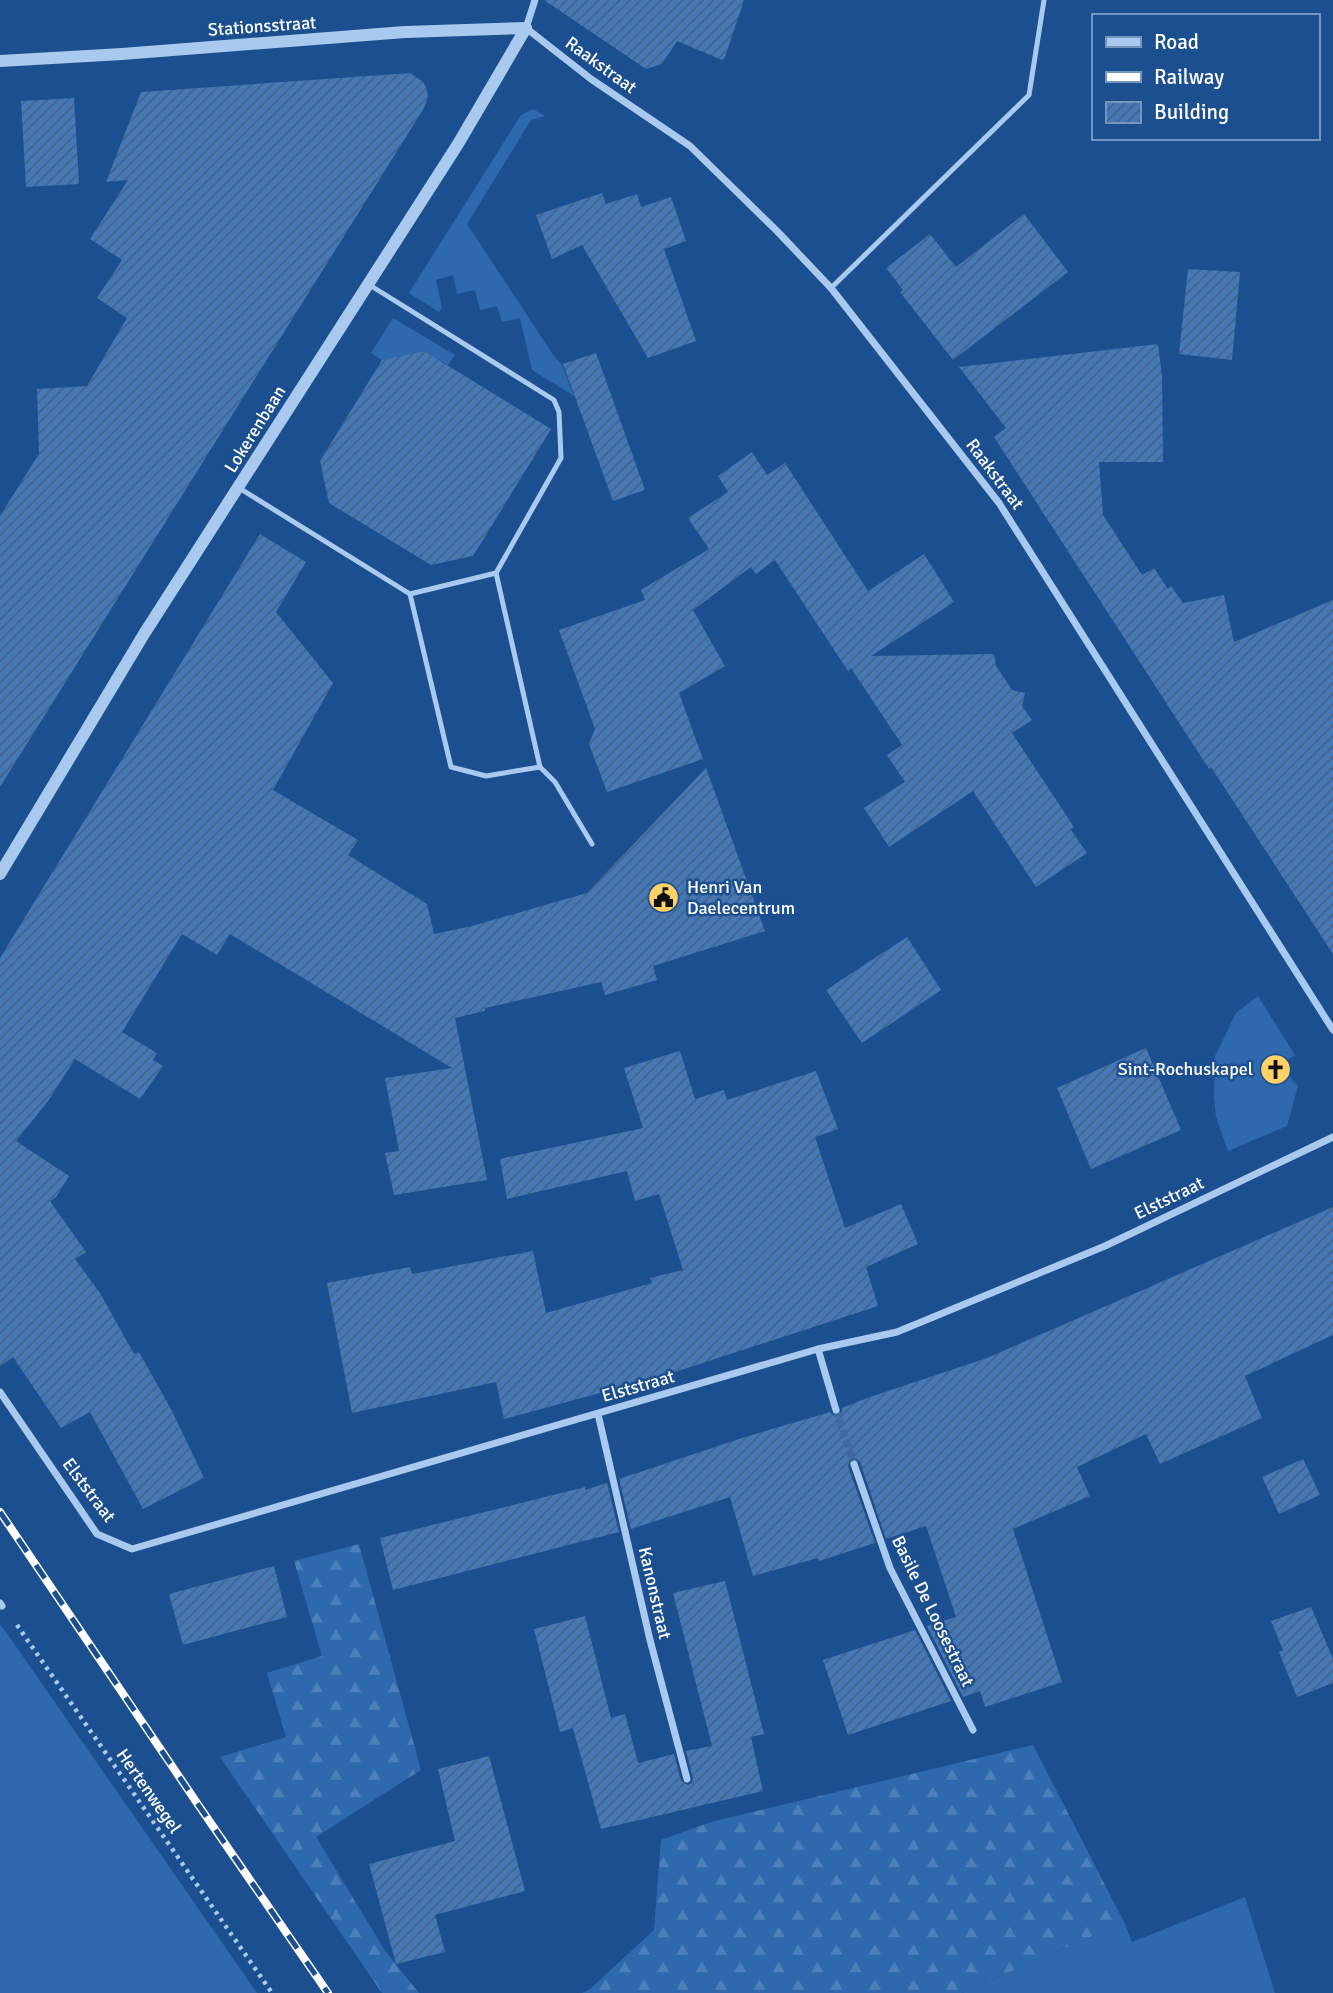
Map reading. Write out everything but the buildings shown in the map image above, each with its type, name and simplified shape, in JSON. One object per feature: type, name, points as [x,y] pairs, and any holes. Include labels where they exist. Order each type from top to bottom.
[{"type":"street","name":"Lokerenbaan","points":[[0,874],[144,634],[458,144],[526,28],[535,0]]},
{"type":"street","name":"Stationsstraat","points":[[0,61],[405,32],[526,28]]},
{"type":"street","name":"Raakstraat","points":[[526,28],[591,79],[690,146],[831,288],[999,503],[1333,1030]]},
{"type":"street","name":"Elststraat","points":[[0,1392],[97,1534],[132,1549],[818,1349],[897,1332],[1105,1246],[1333,1137]]},
{"type":"street","points":[[818,1349],[836,1410]]},
{"type":"street","name":"Kanonstraat","points":[[598,1414],[650,1640],[687,1779]]},
{"type":"street","name":"Basile De Loosestraat","points":[[854,1464],[890,1567],[973,1730]]},
{"type":"lane","points":[[831,288],[1030,94],[1044,0]]},
{"type":"lane","points":[[368,284],[554,400],[559,412],[561,457],[496,573],[540,767],[555,782],[592,845]]},
{"type":"lane","points":[[239,488],[410,594],[451,767],[486,776],[540,767]]},
{"type":"lane","points":[[410,594],[496,573]]},
{"type":"path","name":"Hertenwegel","points":[[1,1604],[272,1993]]},
{"type":"green space","points":[[533,109],[545,116],[531,120],[467,224],[562,365],[574,396],[532,370],[520,318],[502,322],[497,306],[480,310],[475,290],[457,294],[453,275],[436,280],[442,308],[439,312],[409,293],[521,115]]},
{"type":"green space","points":[[393,318],[455,355],[448,365],[424,351],[382,360],[371,353]]},
{"type":"green space","points":[[1258,996],[1295,1055],[1289,1059],[1261,1061],[1262,1078],[1290,1077],[1298,1086],[1287,1126],[1228,1151],[1216,1117],[1215,1056],[1236,1013]]},
{"type":"green space","points":[[359,1544],[421,1770],[316,1837],[386,1952],[419,1993],[382,1993],[220,1757],[286,1737],[267,1673],[322,1656],[294,1561]]},
{"type":"green space","points":[[0,1624],[6,1632],[257,1993],[0,1993]]},
{"type":"green space","points":[[1033,1745],[1124,1922],[962,1993],[582,1993],[590,1989],[654,1930],[661,1840],[711,1822]]},
{"type":"green space","points":[[1245,1897],[1275,1993],[962,1993],[1124,1922],[1132,1942]]},
{"type":"tunnel","points":[[836,1410],[854,1464]]},
{"type":"railway","points":[[0,1512],[328,1993]]},
{"type":"place","name":"Henri Van Daelecentrum","points":[[664,897]]},
{"type":"place","name":"Sint-Rochuskapel","points":[[1276,1069]]}]
